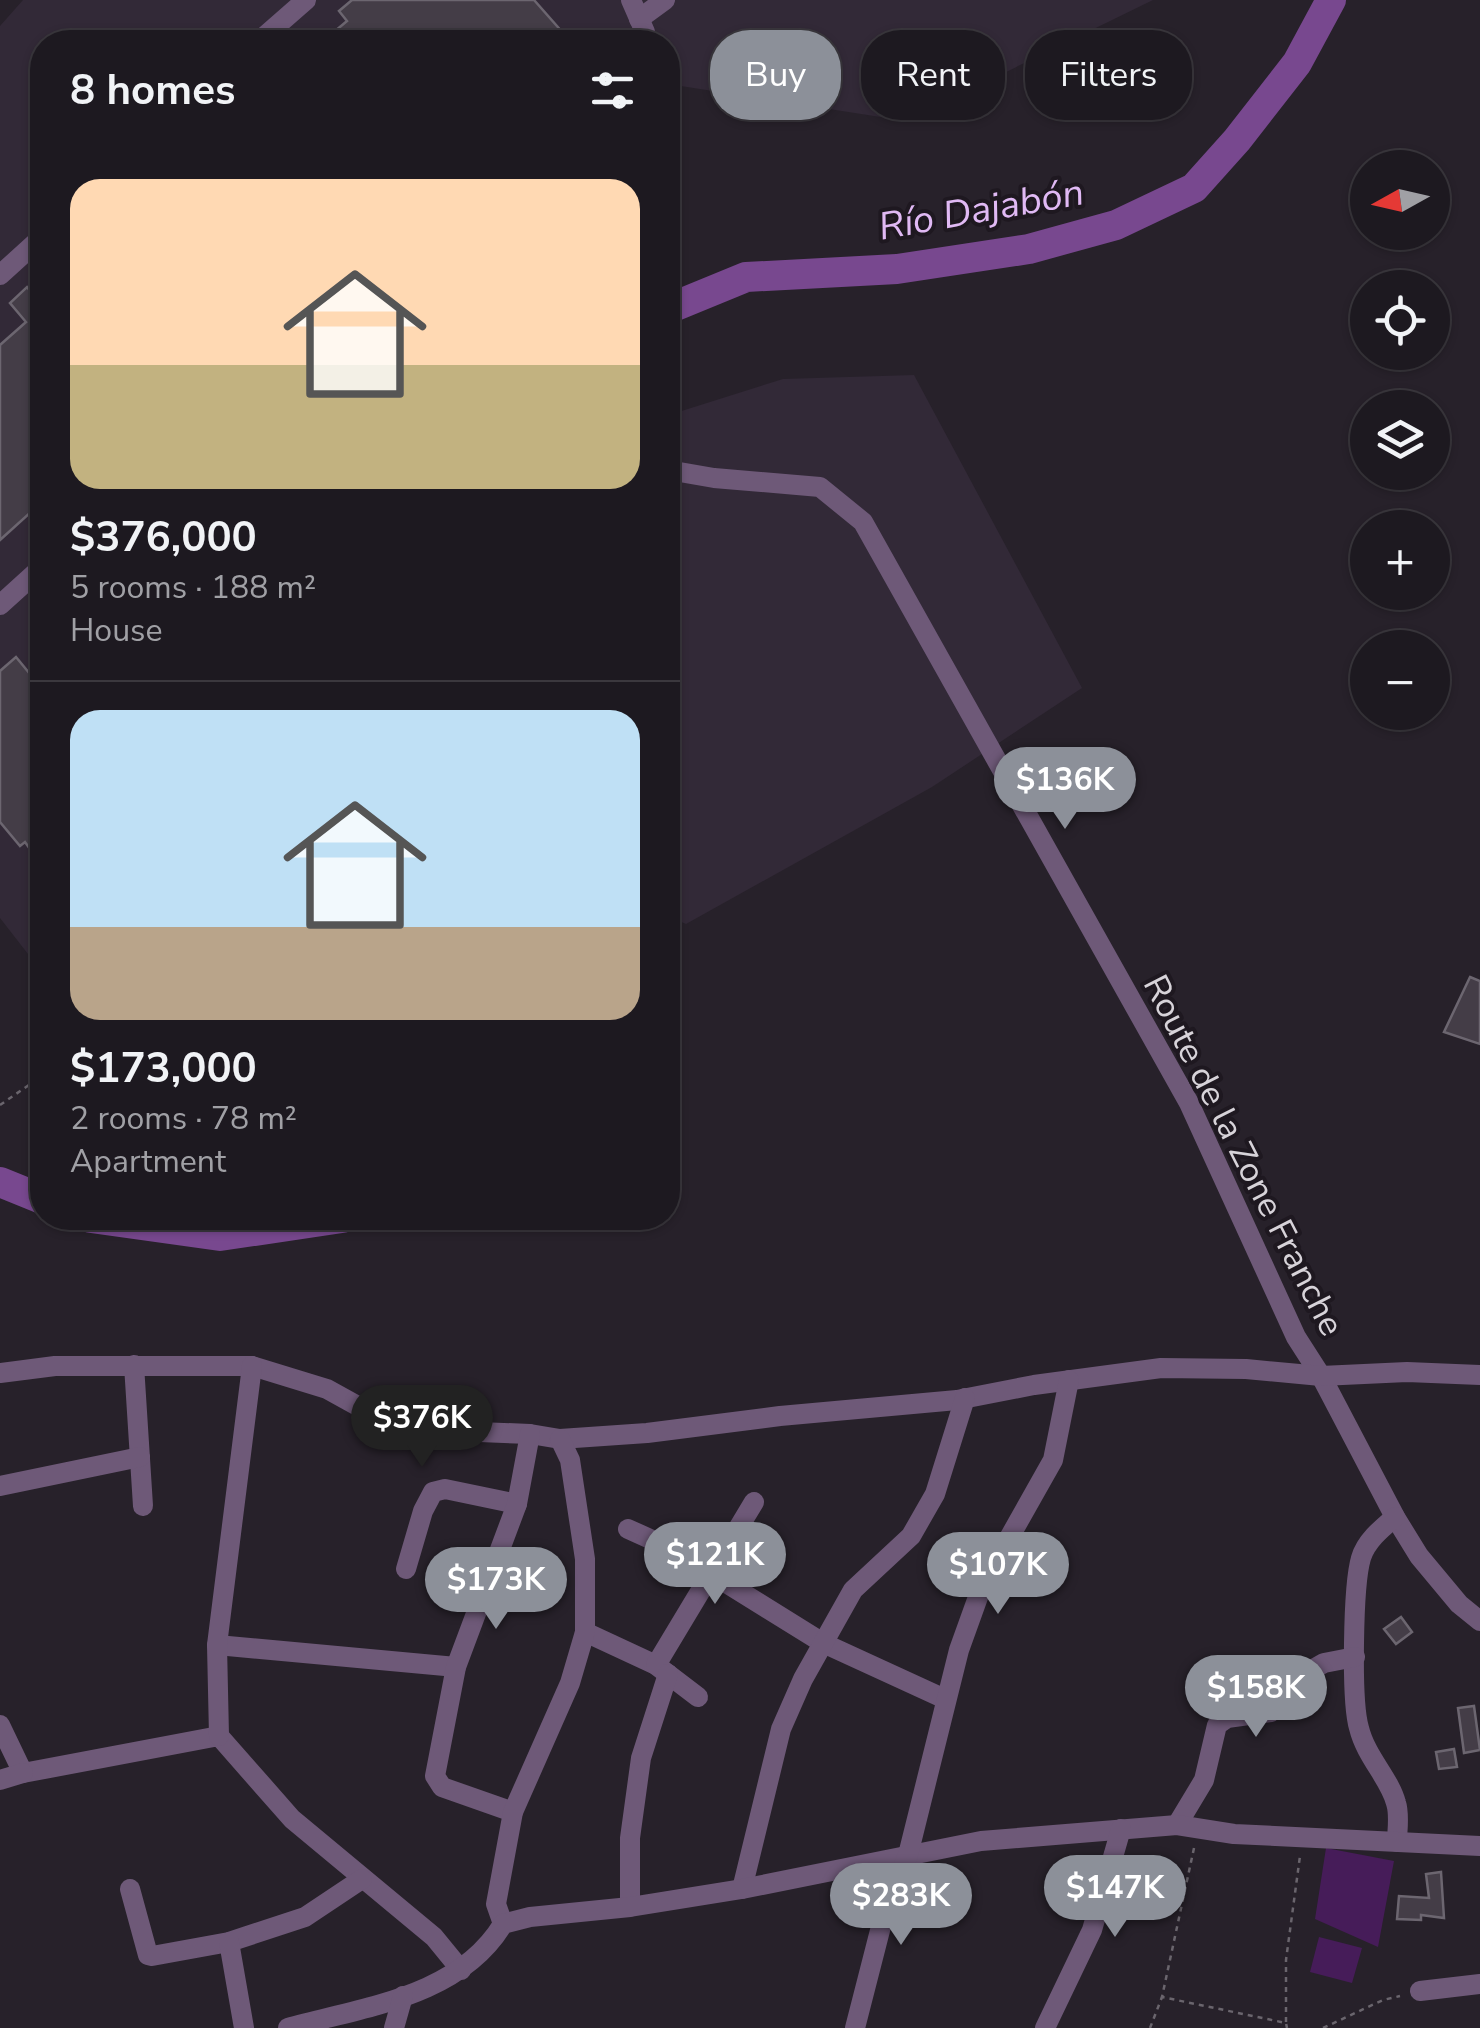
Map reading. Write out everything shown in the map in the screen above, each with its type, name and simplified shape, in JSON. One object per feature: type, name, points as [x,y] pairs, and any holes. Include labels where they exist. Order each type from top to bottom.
[{"type":"street","points":[[272,30],[306,0]]},
{"type":"street","points":[[635,9],[665,0]]},
{"type":"street","points":[[0,275],[30,248]]},
{"type":"street","name":"Route de la Zone Franche","points":[[680,472],[820,487],[863,522],[1189,1103],[1296,1337],[1321,1376],[1395,1517],[1458,1604],[1480,1622]]},
{"type":"street","points":[[0,605],[30,578]]},
{"type":"street","points":[[134,1364],[143,1506]]},
{"type":"street","points":[[0,1373],[54,1366],[252,1366],[327,1389],[365,1410],[430,1430],[560,1439],[646,1434],[966,1398],[1160,1368],[1246,1369],[1321,1376],[1406,1372],[1480,1375]]},
{"type":"street","points":[[252,1366],[217,1645],[219,1736],[292,1820],[434,1937],[461,1970]]},
{"type":"street","points":[[855,2028],[886,1907],[908,1856],[945,1699],[982,1586],[1053,1460],[1069,1380]]},
{"type":"street","points":[[742,1889],[782,1729],[803,1678],[853,1590],[911,1536],[935,1494],[966,1398]]},
{"type":"street","points":[[513,1812],[442,1787],[434,1776],[456,1667],[517,1504],[530,1434]]},
{"type":"street","points":[[503,1924],[496,1904],[513,1812],[570,1682],[585,1632],[585,1558],[570,1460],[560,1439]]},
{"type":"street","points":[[0,1486],[140,1457]]},
{"type":"street","points":[[406,1568],[423,1511],[433,1492],[445,1489],[517,1504]]},
{"type":"street","points":[[630,1907],[630,1838],[640,1758],[662,1669],[754,1502]]},
{"type":"street","points":[[1395,1517],[1378,1531],[1361,1554],[1356,1585],[1355,1656],[1357,1724],[1368,1755],[1396,1802],[1397,1842]]},
{"type":"street","points":[[628,1529],[670,1548],[823,1643],[945,1699]]},
{"type":"street","points":[[585,1632],[662,1669],[698,1698]]},
{"type":"street","points":[[217,1645],[456,1667]]},
{"type":"street","points":[[1176,1824],[1204,1780],[1217,1725],[1227,1718],[1271,1712],[1308,1672],[1324,1663],[1355,1656]]},
{"type":"street","points":[[0,1726],[23,1773]]},
{"type":"street","points":[[0,1780],[219,1736]]},
{"type":"street","points":[[288,2028],[403,1996],[445,1980],[461,1970],[503,1924],[530,1917],[630,1907],[742,1889],[981,1841],[1176,1824],[1198,1830],[1480,1846]]},
{"type":"street","points":[[1046,2028],[1092,1930],[1121,1829]]},
{"type":"street","points":[[130,1889],[148,1955],[229,1942],[305,1917],[362,1879]]},
{"type":"street","points":[[229,1942],[244,2028]]},
{"type":"street","points":[[1420,1991],[1480,1984]]},
{"type":"street","points":[[394,2028],[403,1996]]},
{"type":"path","points":[[0,1105],[30,1085]]},
{"type":"path","points":[[1150,2028],[1162,1997],[1198,1830]]},
{"type":"path","points":[[1162,1997],[1286,2026],[1286,1960],[1302,1836]]},
{"type":"path","points":[[1323,2028],[1383,2000],[1420,1991]]},
{"type":"shaded area","points":[[23,0],[1153,0],[1092,30],[1025,30],[1025,63],[1005,73],[1005,30],[861,30],[861,114],[841,111],[841,30],[710,30],[710,91],[680,86],[680,30],[30,30],[30,957],[0,918],[0,26]]},
{"type":"shaded area","points":[[914,375],[1082,688],[932,787],[686,924],[680,921],[680,411],[783,379]]},
{"type":"shaded area","points":[[1326,1848],[1394,1861],[1378,1947],[1315,1919]]},
{"type":"shaded area","points":[[1319,1937],[1362,1948],[1352,1983],[1310,1972]]},
{"type":"building","points":[[352,0],[534,0],[560,30],[336,30],[347,21],[339,11]]},
{"type":"building","points":[[27,287],[30,513],[0,540],[0,345],[26,322],[10,303]]},
{"type":"building","points":[[16,657],[30,674],[30,849],[25,842],[20,846],[0,822],[0,671]]},
{"type":"building","points":[[1470,977],[1480,981],[1480,1044],[1444,1032]]},
{"type":"building","points":[[1401,1617],[1412,1632],[1396,1644],[1384,1629]]},
{"type":"building","points":[[1474,1706],[1480,1750],[1464,1753],[1458,1708]]},
{"type":"building","points":[[1454,1749],[1457,1767],[1439,1769],[1436,1752]]},
{"type":"building","points":[[1441,1872],[1444,1918],[1421,1915],[1421,1920],[1397,1919],[1399,1896],[1429,1898],[1426,1874]]},
{"type":"waterway","name":"Río Dajabón","points":[[680,304],[746,277],[897,269],[1029,249],[1116,225],[1194,188],[1297,63],[1331,0]]},
{"type":"waterway","name":"Río Dajabón","points":[[0,1182],[30,1194]]},
{"type":"waterway","name":"Río Dajabón","points":[[177,1230],[220,1236],[261,1230]]}]
